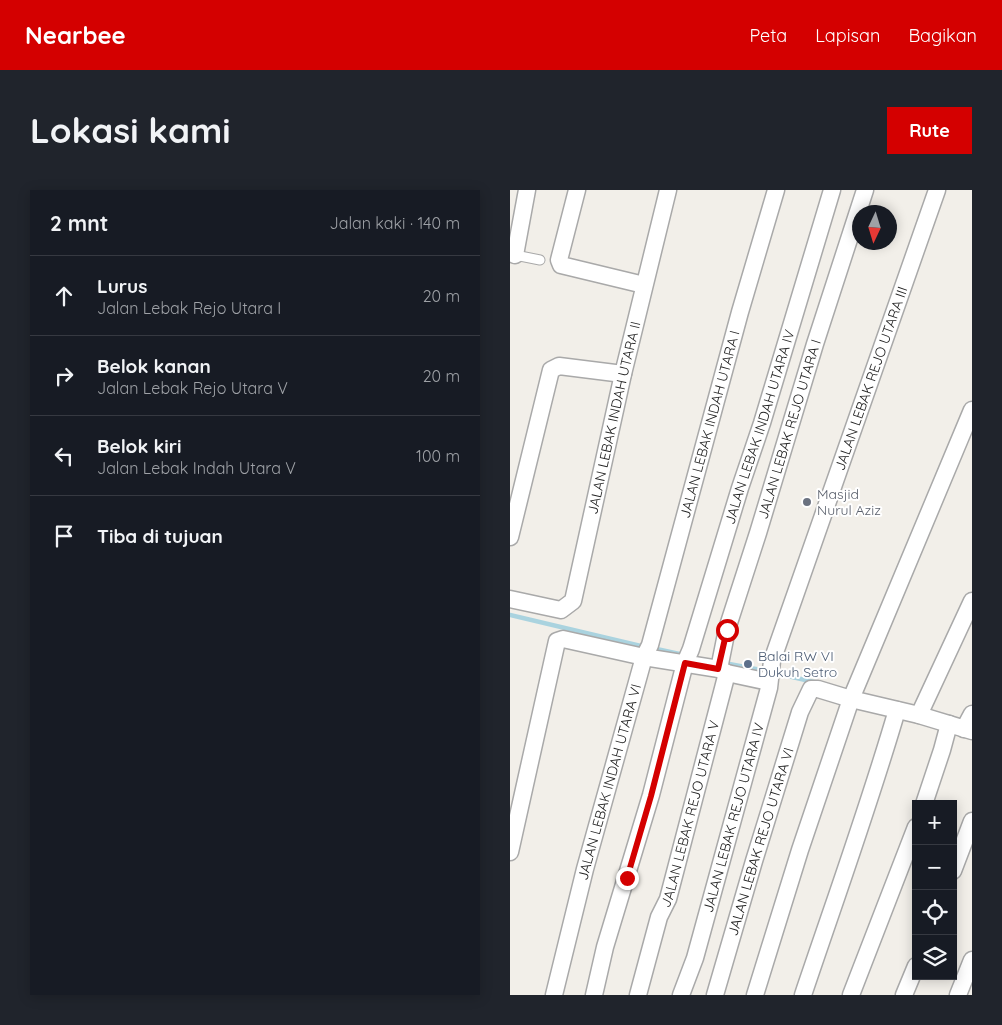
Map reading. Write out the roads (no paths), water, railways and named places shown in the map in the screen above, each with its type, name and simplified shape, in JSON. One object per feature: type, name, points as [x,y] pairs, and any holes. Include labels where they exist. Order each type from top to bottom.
[{"type":"street","points":[[513,254],[527,190]]},
{"type":"street","points":[[577,190],[559,260],[561,265],[644,285]]},
{"type":"street","name":"JALAN LEBAK INDAH UTARA II","points":[[510,599],[562,610],[573,601],[623,374],[668,190]]},
{"type":"street","name":"JALAN LEBAK INDAH UTARA I","points":[[646,651],[740,312],[776,190]]},
{"type":"street","name":"JALAN LEBAK INDAH UTARA IV","points":[[594,995],[606,947],[651,796],[688,657],[742,480],[762,423],[832,190]]},
{"type":"street","name":"JALAN LEBAK REJO UTARA I","points":[[722,666],[727,630],[815,344],[865,190]]},
{"type":"street","name":"JALAN LEBAK REJO UTARA III","points":[[770,672],[937,190]]},
{"type":"street","points":[[510,537],[551,370],[559,366],[623,374]]},
{"type":"street","points":[[755,995],[800,850],[854,694],[972,410]]},
{"type":"street","points":[[919,715],[972,601]]},
{"type":"street","points":[[510,852],[557,641],[563,639],[688,657],[722,666],[770,672]]},
{"type":"street","name":"JALAN LEBAK INDAH UTARA VI","points":[[554,995],[585,869],[646,651]]},
{"type":"street","name":"JALAN LEBAK REJO UTARA V","points":[[638,995],[659,917],[668,899],[722,666]]},
{"type":"street","name":"JALAN LEBAK REJO UTARA IV","points":[[682,995],[695,958],[769,688],[770,672]]},
{"type":"street","name":"JALAN LEBAK REJO UTARA VI","points":[[715,995],[800,712],[811,689],[854,694]]},
{"type":"street","points":[[854,694],[897,710],[962,728]]},
{"type":"street","points":[[803,995],[850,860],[897,710]]},
{"type":"street","points":[[925,800],[942,750],[972,714]]},
{"type":"street","points":[[957,860],[972,821]]},
{"type":"street","points":[[851,995],[912,837]]},
{"type":"street","points":[[958,995],[972,960]]},
{"type":"street","points":[[904,995],[912,976]]},
{"type":"lane","points":[[513,254],[540,260]]},
{"type":"waterway","points":[[510,615],[645,647]]},
{"type":"waterway","points":[[652,648],[684,655]]},
{"type":"waterway","points":[[724,663],[767,671]]},
{"type":"waterway","points":[[775,673],[814,682]]},
{"type":"place","name":"Masjid Nurul Aziz","points":[[807,502]]},
{"type":"place","name":"Balai RW VI Dukuh Setro","points":[[748,664]]}]
